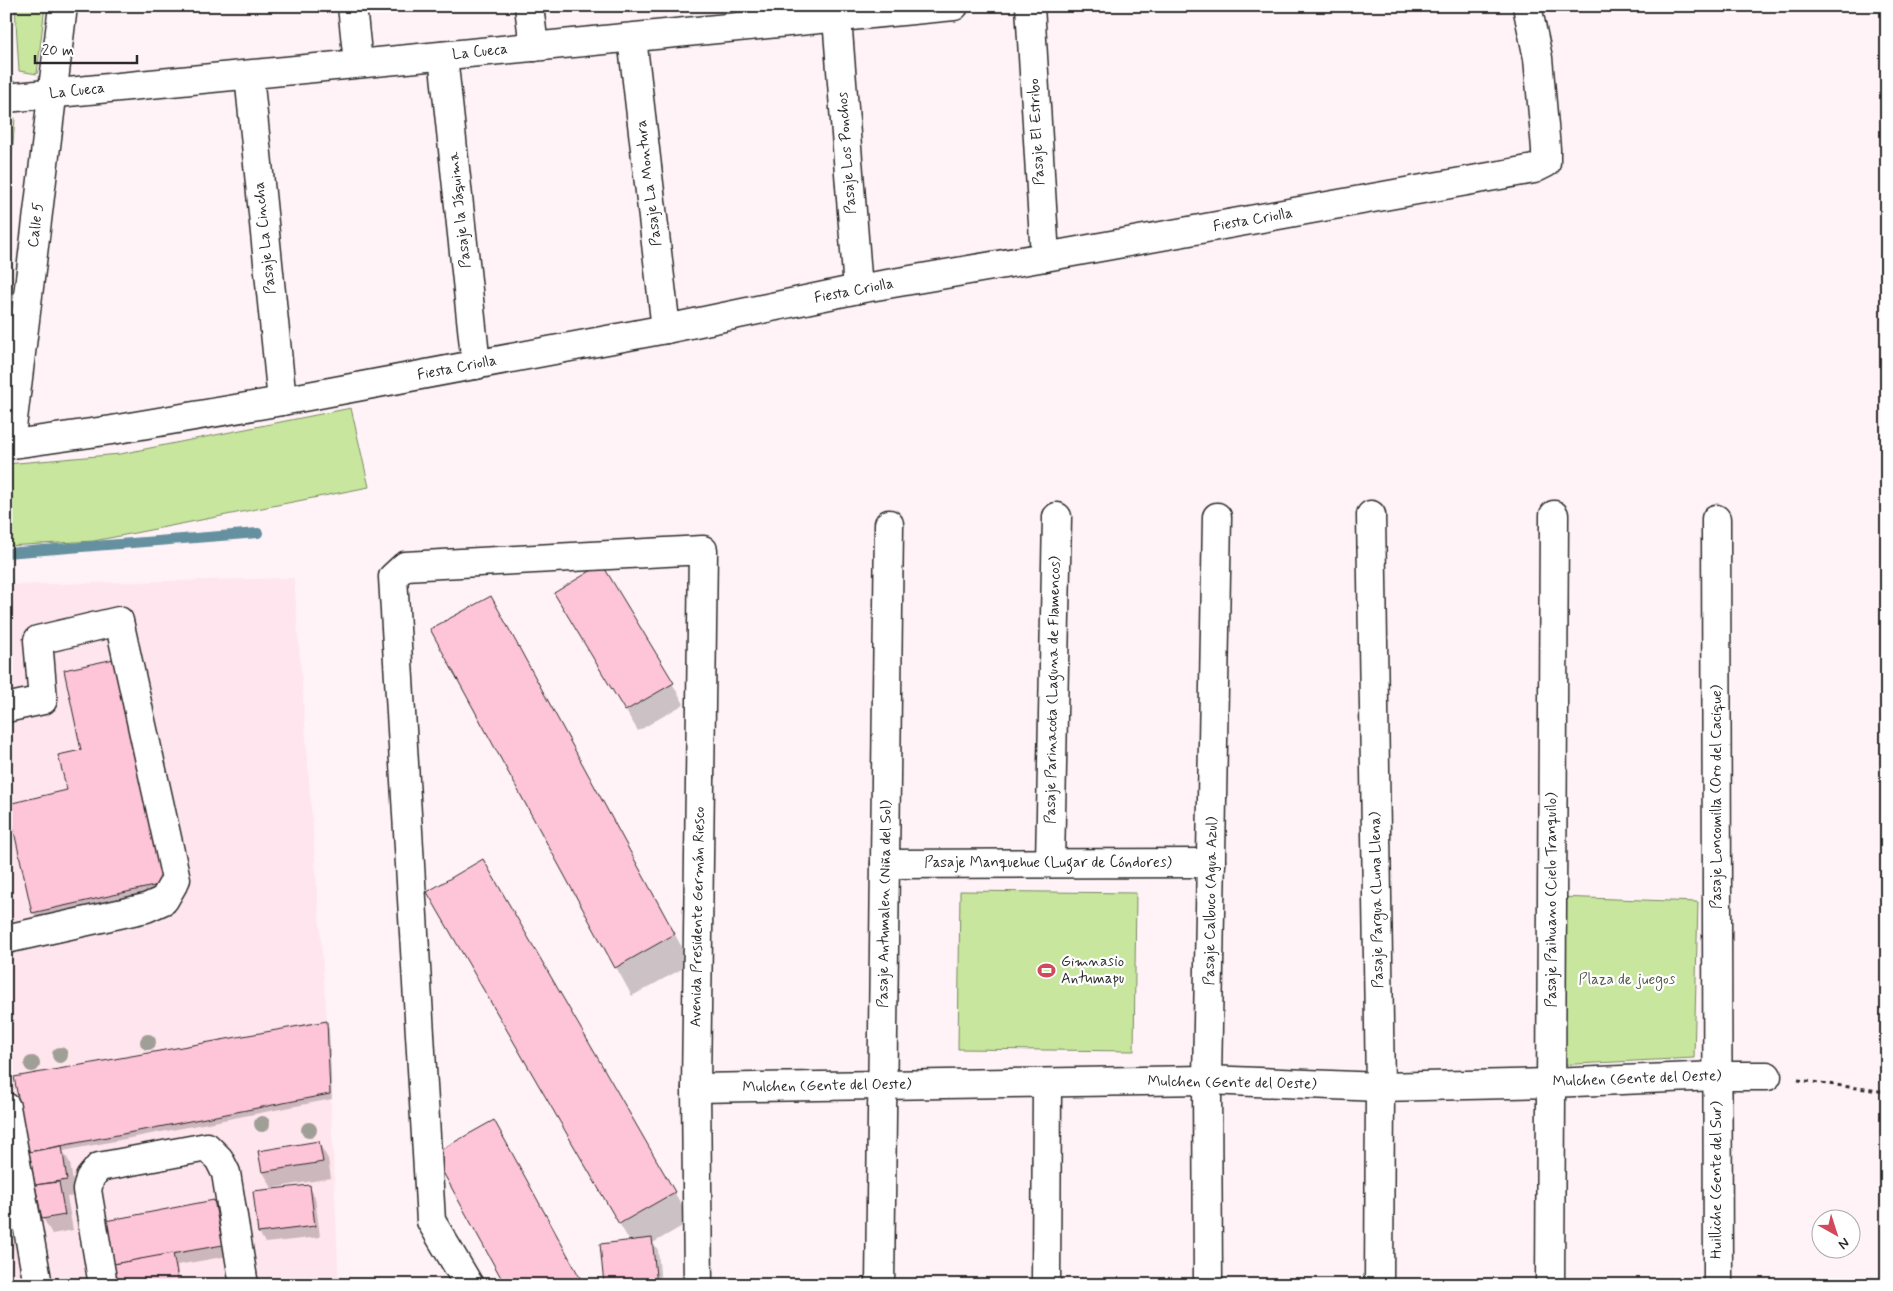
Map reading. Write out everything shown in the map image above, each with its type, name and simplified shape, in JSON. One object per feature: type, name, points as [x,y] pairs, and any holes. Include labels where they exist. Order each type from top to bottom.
[{"type":"street","name":"Calle 5","points":[[8,445],[63,6]]},
{"type":"street","points":[[352,6],[358,63]]},
{"type":"street","points":[[529,6],[534,47]]},
{"type":"street","name":"Pasaje El Estribo","points":[[1030,6],[1045,257]]},
{"type":"street","name":"Fiesta Criolla","points":[[8,445],[112,430],[282,401],[666,329],[858,289],[1534,169],[1546,163],[1546,149],[1538,58],[1527,6]]},
{"type":"street","name":"La Cueca","points":[[6,98],[632,38],[728,17],[837,18],[938,7]]},
{"type":"street","name":"Pasaje Los Ponchos","points":[[837,18],[858,289]]},
{"type":"street","name":"Pasaje La Montura","points":[[632,38],[666,329]]},
{"type":"street","name":"Pasaje la Jáquima","points":[[443,56],[476,365]]},
{"type":"street","name":"Pasaje La Cincha","points":[[249,75],[282,401]]},
{"type":"street","name":"Pasaje Pargua (Luna Llena)","points":[[1371,515],[1380,1087],[1379,1285]]},
{"type":"street","name":"Pasaje Paihuano (Cielo Tranquilo)","points":[[1550,1285],[1554,515]]},
{"type":"street","name":"Pasaje Parinacota (Laguna de Flamencos)","points":[[1050,863],[1057,517]]},
{"type":"street","name":"Pasaje Calbuco (Agua Azul)","points":[[1208,1285],[1207,1080],[1216,517]]},
{"type":"street","name":"Pasaje Loncomilla (Oro del Cacique)","points":[[1716,519],[1717,1076]]},
{"type":"street","name":"Pasaje Antumalen (Niña del Sol)","points":[[880,1285],[889,524]]},
{"type":"street","name":"Avenida Presidente Germán Riesco","points":[[469,1285],[430,1221],[393,577],[405,566],[703,550],[696,1088],[698,1285]]},
{"type":"street","points":[[6,708],[43,700],[38,640],[118,621],[176,878],[164,900],[146,908],[6,938]]},
{"type":"street","name":"Pasaje Manquehue (Lugar de Cóndores)","points":[[886,864],[1211,863]]},
{"type":"street","name":"Huilliche (Gente del Sur)","points":[[1717,1076],[1718,1285]]},
{"type":"street","name":"Mulchen (Gente del Oeste)","points":[[696,1088],[1207,1080],[1380,1087],[1767,1076]]},
{"type":"street","points":[[1046,1285],[1047,1083]]},
{"type":"street","points":[[6,1107],[38,1285]]},
{"type":"street","points":[[103,1285],[87,1190],[90,1178],[99,1167],[207,1147],[219,1159],[226,1173],[244,1285]]},
{"type":"path","points":[[1767,1076],[1887,1092]]},
{"type":"shaded area","points":[[294,578],[327,1021],[339,1285],[6,1285],[6,585]]},
{"type":"green space","points":[[15,6],[45,6],[37,74],[19,71]]},
{"type":"green space","points":[[6,118],[15,118],[6,228]]},
{"type":"green space","points":[[351,408],[369,487],[94,541],[6,546],[6,464],[120,454]]},
{"type":"green space","name":"Gimnasio Antumapu","points":[[960,891],[1136,893],[1134,1051],[958,1049]]},
{"type":"green space","name":"Plaza de juegos","points":[[1559,897],[1698,902],[1694,1058],[1556,1065]]},
{"type":"building","points":[[602,564],[674,683],[625,711],[554,593]]},
{"type":"building","points":[[491,596],[675,934],[615,968],[430,629]]},
{"type":"building","points":[[114,659],[163,884],[32,913],[8,804],[67,790],[58,755],[81,750],[64,670]]},
{"type":"building","points":[[483,859],[675,1192],[619,1224],[427,892]]},
{"type":"building","points":[[327,1021],[330,1094],[29,1152],[14,1077]]},
{"type":"building","points":[[494,1120],[584,1285],[505,1285],[433,1154]]},
{"type":"building","points":[[319,1141],[323,1162],[262,1172],[258,1151]]},
{"type":"building","points":[[62,1146],[67,1180],[35,1185],[29,1152]]},
{"type":"building","points":[[59,1182],[65,1215],[42,1219],[35,1185]]},
{"type":"building","points":[[310,1185],[315,1226],[258,1233],[253,1191]]},
{"type":"building","points":[[214,1200],[223,1245],[108,1265],[100,1222]]},
{"type":"building","points":[[652,1238],[657,1285],[604,1285],[600,1244]]},
{"type":"building","points":[[173,1253],[179,1285],[112,1285],[108,1265]]},
{"type":"waterway","points":[[6,553],[258,533]]},
{"type":"place","name":"Gimnasio Antumapu","points":[[1047,971]]}]
